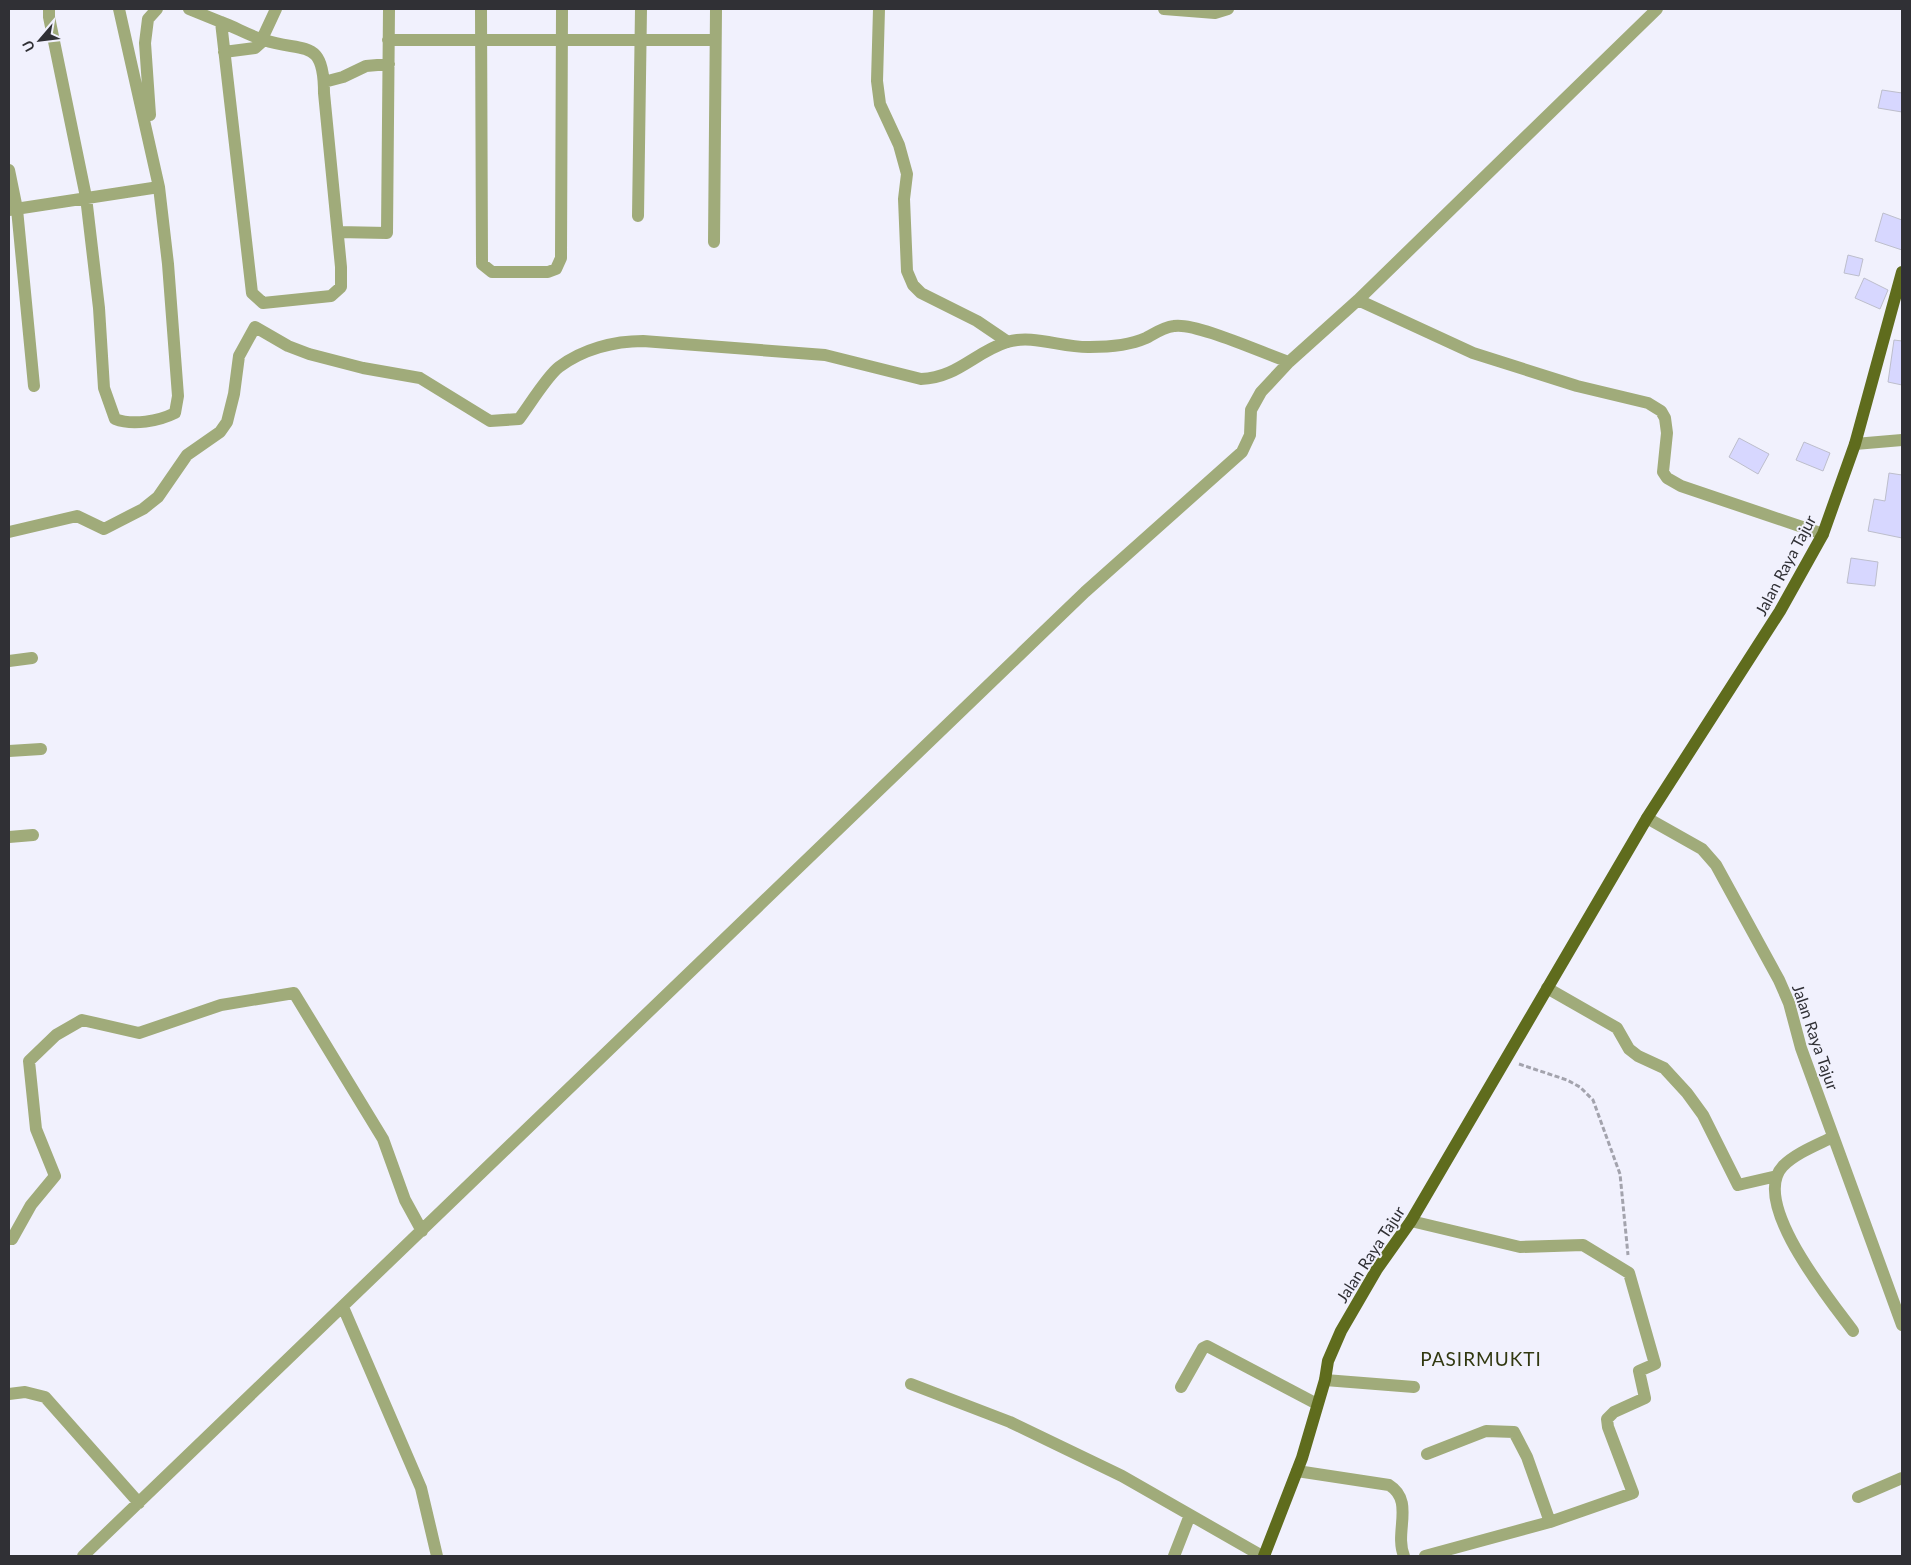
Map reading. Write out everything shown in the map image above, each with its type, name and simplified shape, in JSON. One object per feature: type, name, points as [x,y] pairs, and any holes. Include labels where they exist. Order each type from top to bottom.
[{"type":"main road","name":"Jalan Raya Tajur","points":[[1263,1556],[1297,1471],[1325,1380],[1328,1361],[1341,1331],[1377,1268],[1411,1220],[1647,818],[1780,611],[1823,534],[1855,444],[1902,272]]},
{"type":"street","points":[[49,9],[49,17],[86,197],[99,308],[104,388],[116,419],[124,423],[163,418],[175,413],[178,396],[168,264],[159,187],[119,9]]},
{"type":"street","points":[[152,154],[145,43],[148,19],[158,9]]},
{"type":"street","points":[[189,9],[221,22],[263,40],[310,50],[319,59],[324,71],[341,287],[331,296],[263,304],[252,293],[221,22]]},
{"type":"street","points":[[224,52],[255,48],[263,40],[276,9]]},
{"type":"street","points":[[338,232],[388,233],[389,9]]},
{"type":"street","points":[[481,9],[482,264],[492,272],[548,272],[556,269],[561,258],[562,9]]},
{"type":"street","points":[[638,216],[641,9]]},
{"type":"street","points":[[714,242],[716,9]]},
{"type":"street","points":[[879,9],[877,81],[880,104],[899,145],[907,174],[904,199],[906,271],[913,285],[921,293],[977,321],[1008,342]]},
{"type":"street","points":[[1164,9],[1215,13],[1228,9]]},
{"type":"street","points":[[83,1556],[1085,592],[1242,452],[1250,435],[1251,410],[1255,400],[1289,362],[1358,300],[1657,9]]},
{"type":"street","points":[[388,40],[641,42],[715,40]]},
{"type":"street","points":[[324,82],[343,77],[366,66],[388,64]]},
{"type":"street","points":[[9,170],[34,386]]},
{"type":"street","points":[[13,209],[159,187]]},
{"type":"street","points":[[1358,300],[1473,353],[1577,386],[1648,403],[1660,410],[1665,418],[1667,433],[1663,472],[1667,478],[1681,486],[1823,534]]},
{"type":"street","points":[[9,532],[77,516],[104,529],[143,509],[158,497],[187,455],[220,432],[227,422],[234,394],[239,356],[255,327],[288,346],[310,354],[363,368],[420,378],[490,421],[518,419],[558,367],[585,353],[621,341],[643,341],[825,355],[921,379],[936,378],[959,369],[993,348],[1008,342],[1026,339],[1091,347],[1138,340],[1175,325],[1190,327],[1289,362]]},
{"type":"street","points":[[1855,444],[1902,440]]},
{"type":"street","points":[[9,661],[32,658]]},
{"type":"street","points":[[9,751],[41,749]]},
{"type":"street","name":"Jalan Raya Tajur","points":[[1647,818],[1702,849],[1726,882],[1779,980],[1789,1003],[1801,1048],[1902,1325]]},
{"type":"street","points":[[9,837],[33,835]]},
{"type":"street","points":[[1547,988],[1617,1028],[1629,1049],[1638,1056],[1664,1068],[1676,1080],[1703,1115],[1738,1185],[1778,1176]]},
{"type":"street","points":[[9,1239],[12,1239],[31,1205],[55,1176],[36,1129],[29,1061],[56,1035],[82,1020],[139,1033],[220,1005],[294,994],[383,1139],[405,1200],[422,1231]]},
{"type":"street","points":[[1833,1137],[1783,1166],[1774,1191],[1789,1236],[1801,1258],[1853,1331]]},
{"type":"street","points":[[1411,1220],[1520,1247],[1583,1245],[1629,1273],[1655,1364],[1639,1371],[1645,1398],[1614,1412],[1607,1419],[1608,1427],[1633,1494],[1550,1522],[1425,1556]]},
{"type":"street","points":[[343,1307],[421,1488],[437,1556]]},
{"type":"street","points":[[1181,1387],[1203,1348],[1207,1346],[1317,1404]]},
{"type":"street","points":[[1325,1380],[1414,1387]]},
{"type":"street","points":[[910,1384],[1010,1422],[1122,1476],[1263,1556]]},
{"type":"street","points":[[9,1394],[25,1392],[45,1397],[139,1503]]},
{"type":"street","points":[[1427,1454],[1486,1431],[1514,1432],[1527,1457],[1550,1522]]},
{"type":"street","points":[[1297,1471],[1389,1485],[1396,1490],[1403,1500],[1401,1547],[1404,1556]]},
{"type":"street","points":[[1858,1497],[1902,1478]]},
{"type":"street","points":[[1174,1556],[1190,1515]]},
{"type":"path","points":[[1504,1059],[1567,1080],[1580,1087],[1593,1100],[1620,1174],[1629,1273]]},
{"type":"building","points":[[1882,90],[1902,93],[1902,112],[1878,108]]},
{"type":"building","points":[[1883,213],[1902,220],[1902,250],[1875,241]]},
{"type":"building","points":[[1848,255],[1863,259],[1859,276],[1844,273]]},
{"type":"building","points":[[1864,278],[1888,290],[1880,309],[1855,298]]},
{"type":"building","points":[[1894,340],[1902,341],[1902,385],[1888,382]]},
{"type":"building","points":[[1739,438],[1769,454],[1758,474],[1729,457]]},
{"type":"building","points":[[1804,442],[1830,453],[1823,471],[1796,460]]},
{"type":"building","points":[[1889,473],[1902,475],[1902,538],[1868,531],[1874,499],[1885,501]]},
{"type":"building","points":[[1851,558],[1878,562],[1875,586],[1847,583]]},
{"type":"district","name":"PASIRMUKTI","points":[[1481,1358]]}]
